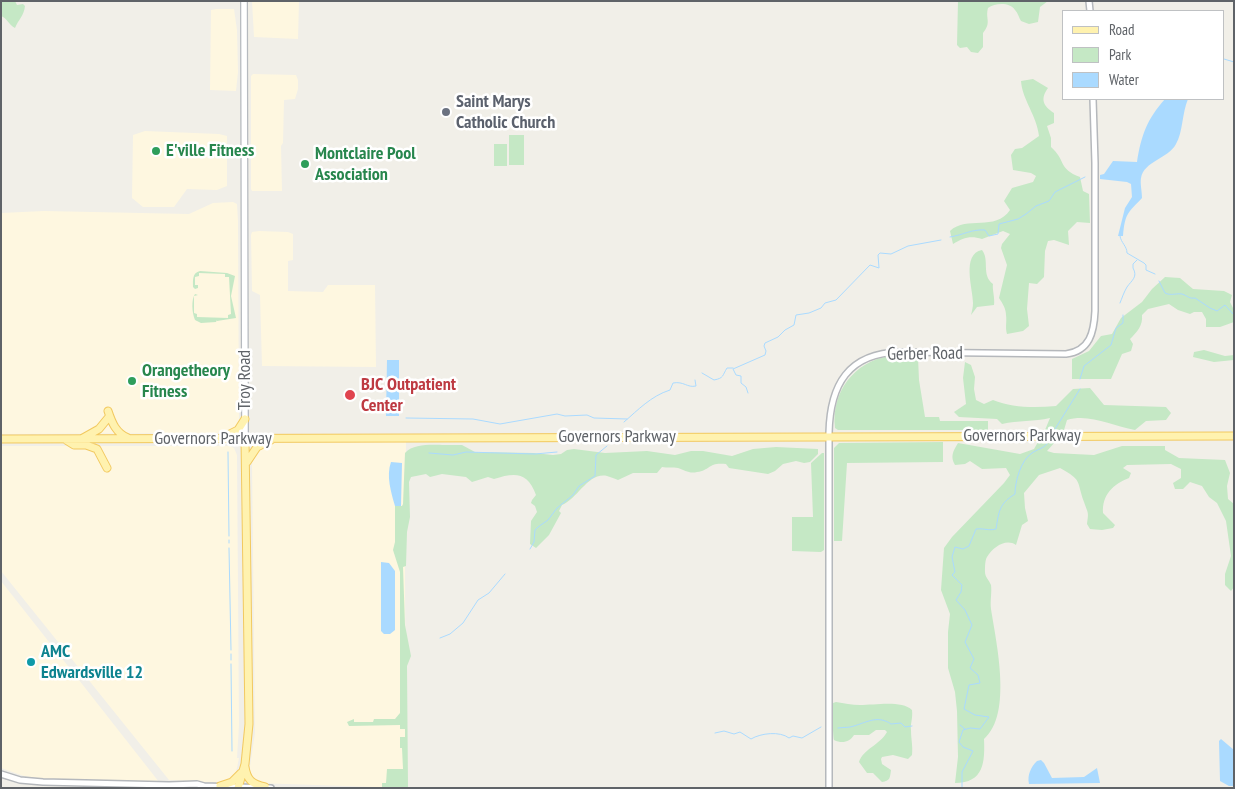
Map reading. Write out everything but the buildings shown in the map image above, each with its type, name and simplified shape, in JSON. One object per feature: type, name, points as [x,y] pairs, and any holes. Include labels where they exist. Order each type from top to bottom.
[{"type":"main road","name":"Troy Road","points":[[237,787],[244,768],[248,740],[249,702],[245,439],[244,1]]},
{"type":"main road","points":[[79,439],[94,433],[108,415],[116,429],[131,439]]},
{"type":"main road","points":[[219,439],[238,430],[245,418]]},
{"type":"main road","name":"Governors Parkway","points":[[1,439],[1234,436]]},
{"type":"main road","points":[[246,465],[257,447],[276,438]]},
{"type":"main road","points":[[65,439],[74,444],[86,445],[97,449],[108,468]]},
{"type":"main road","points":[[221,787],[236,779],[244,768]]},
{"type":"main road","points":[[244,768],[251,782],[268,788]]},
{"type":"street","name":"Gerber Road","points":[[829,788],[829,436],[831,406],[837,388],[854,367],[873,356],[888,353],[1066,354],[1077,352],[1089,341],[1094,331],[1095,312],[1095,163],[1092,100]]},
{"type":"street","points":[[1,774],[20,780],[39,782],[169,786],[197,784],[221,787],[268,788]]},
{"type":"street","points":[[169,786],[182,788]]},
{"type":"street","points":[[192,788],[204,786]]},
{"type":"shaded area","points":[[252,1],[299,1],[298,39],[254,37]]},
{"type":"shaded area","points":[[234,9],[237,30],[238,72],[236,91],[210,90],[211,10]]},
{"type":"shaded area","points":[[253,74],[296,75],[298,80],[295,99],[284,100],[283,143],[281,146],[282,191],[252,191],[251,189],[251,76]]},
{"type":"shaded area","points":[[145,131],[219,134],[227,136],[227,186],[217,190],[187,189],[174,207],[143,207],[132,198],[133,135]]},
{"type":"shaded area","points":[[233,202],[237,204],[238,221],[239,426],[224,433],[1,434],[1,213],[44,211],[189,214],[213,203]]},
{"type":"shaded area","points":[[252,232],[288,232],[293,234],[293,260],[288,261],[288,291],[323,292],[328,285],[375,285],[376,367],[262,366],[260,295],[252,291],[251,235]]},
{"type":"shaded area","points":[[406,441],[406,788],[256,783],[249,773],[255,733],[252,464],[254,452],[276,442]]},
{"type":"shaded area","points":[[1,446],[230,446],[234,448],[237,455],[239,725],[237,758],[239,758],[235,777],[232,780],[222,783],[169,780],[1,571]]},
{"type":"shaded area","points":[[1,581],[159,782],[43,779],[24,776],[1,768]]},
{"type":"green space","points":[[1,1],[15,1],[17,5],[23,4],[25,6],[15,28],[1,16]]},
{"type":"green space","points":[[958,1],[1048,1],[1040,7],[1038,22],[1029,24],[1021,21],[1013,7],[998,4],[988,8],[988,23],[983,33],[983,47],[978,53],[971,52],[967,47],[960,48],[957,45]]},
{"type":"green space","points":[[1033,79],[1048,88],[1043,99],[1047,108],[1054,113],[1054,123],[1047,126],[1051,138],[1051,147],[1068,171],[1080,177],[1083,191],[1089,194],[1090,223],[1077,222],[1068,231],[1069,245],[1054,240],[1048,241],[1045,251],[1044,277],[1037,284],[1029,283],[1027,309],[1029,326],[1023,331],[1007,334],[1005,311],[999,298],[1007,265],[1001,248],[1010,234],[1003,231],[982,239],[967,238],[953,244],[950,231],[964,224],[989,222],[1004,217],[1010,210],[1004,201],[1012,188],[1033,182],[1036,176],[1031,173],[1013,170],[1011,155],[1015,149],[1022,148],[1039,136],[1021,81]]},
{"type":"green space","points":[[509,135],[524,135],[524,165],[509,165]]},
{"type":"green space","points":[[494,144],[507,144],[507,166],[494,166]]},
{"type":"green space","points":[[982,250],[987,276],[993,284],[994,305],[977,307],[971,315],[973,303],[970,265],[976,253]]},
{"type":"green space","points":[[200,271],[227,273],[235,276],[231,296],[236,318],[201,323],[195,320],[192,307],[194,296],[194,313],[197,314],[197,317],[228,318],[228,315],[231,314],[229,277],[225,277],[225,274],[199,273],[199,276],[195,277],[195,285],[198,285],[198,288],[195,289],[193,287],[193,279],[194,275]]},
{"type":"green space","points":[[1165,277],[1180,278],[1193,289],[1224,291],[1232,295],[1230,302],[1234,310],[1234,322],[1220,327],[1206,327],[1206,319],[1202,312],[1190,314],[1178,310],[1169,304],[1148,309],[1142,315],[1142,322],[1139,328],[1130,339],[1133,344],[1131,351],[1122,354],[1111,379],[1072,379],[1072,359],[1089,351],[1101,336],[1112,334],[1121,318],[1142,302]]},
{"type":"green space","points":[[1204,350],[1225,356],[1234,355],[1234,360],[1214,362],[1193,357],[1194,352]]},
{"type":"green space","points":[[889,356],[918,357],[919,380],[925,417],[939,417],[940,421],[988,421],[988,430],[838,430],[835,428],[837,402],[847,381],[865,365],[876,359]]},
{"type":"green space","points":[[965,362],[971,365],[975,377],[974,389],[976,400],[984,404],[993,400],[1008,405],[1024,407],[1056,406],[1073,389],[1090,388],[1104,405],[1166,407],[1171,413],[1166,420],[1146,421],[1135,430],[1084,418],[1067,420],[1064,430],[1045,430],[1050,418],[1002,424],[997,419],[959,417],[954,412],[966,404],[963,378]]},
{"type":"green space","points":[[943,442],[943,462],[847,463],[842,541],[834,541],[834,448],[839,443]]},
{"type":"green space","points":[[1038,442],[1055,442],[1047,451],[1054,453],[1094,455],[1122,446],[1165,446],[1165,450],[1179,458],[1225,460],[1230,473],[1227,486],[1228,499],[1234,504],[1234,587],[1231,591],[1225,585],[1225,574],[1231,556],[1226,521],[1217,503],[1209,497],[1202,486],[1190,482],[1183,489],[1175,489],[1173,483],[1181,478],[1181,469],[1171,464],[1127,465],[1123,468],[1131,473],[1129,478],[1113,487],[1104,501],[1103,507],[1103,513],[1115,525],[1113,528],[1102,530],[1090,529],[1087,524],[1088,514],[1076,479],[1060,468],[1039,475],[1024,493],[1028,521],[1022,525],[1016,545],[1004,543],[1000,545],[993,550],[986,560],[985,574],[991,585],[991,609],[999,658],[1000,696],[998,713],[993,728],[984,739],[984,756],[981,770],[972,779],[955,783],[958,757],[957,711],[955,692],[948,668],[950,614],[941,590],[944,548],[1010,475],[1006,468],[982,469],[970,461],[965,464],[955,465],[953,454],[958,443],[1020,454],[1034,449]]},
{"type":"green space","points":[[462,445],[475,452],[553,455],[574,449],[605,453],[647,451],[675,455],[691,451],[703,451],[732,456],[753,449],[776,447],[818,449],[818,454],[810,462],[796,461],[783,464],[768,474],[729,468],[726,464],[716,464],[702,471],[694,472],[662,467],[657,473],[633,473],[618,480],[607,476],[594,478],[568,502],[562,505],[559,511],[561,513],[549,535],[536,548],[530,544],[531,521],[537,512],[535,506],[531,503],[536,495],[533,487],[525,478],[508,475],[494,479],[488,477],[472,482],[466,477],[442,474],[430,477],[426,474],[411,477],[409,482],[410,517],[407,532],[406,566],[403,567],[405,625],[411,656],[407,666],[408,787],[382,787],[382,783],[386,783],[387,769],[403,769],[400,737],[405,737],[405,729],[400,729],[400,725],[349,726],[347,722],[354,719],[354,722],[373,722],[374,719],[395,719],[400,713],[400,572],[393,550],[395,542],[395,506],[402,506],[403,504],[405,453],[418,446]]},
{"type":"green space","points":[[824,453],[824,550],[821,552],[792,551],[792,517],[813,517],[811,463]]},
{"type":"green space","points":[[833,703],[857,705],[895,704],[912,710],[912,755],[908,759],[893,755],[882,757],[882,764],[891,770],[890,777],[885,782],[882,782],[873,773],[867,773],[859,762],[864,754],[887,732],[885,730],[876,730],[869,735],[854,735],[846,742],[834,740]]},
{"type":"water","points":[[1164,100],[1188,100],[1176,144],[1168,153],[1151,164],[1143,172],[1141,178],[1142,198],[1128,214],[1123,236],[1118,236],[1125,208],[1132,197],[1131,184],[1100,179],[1100,175],[1104,174],[1113,161],[1137,162],[1146,128]]},
{"type":"water","points":[[387,360],[399,360],[399,416],[386,416]]},
{"type":"water","points":[[391,462],[402,463],[401,506],[395,506],[391,490],[389,473]]},
{"type":"water","points":[[381,562],[389,563],[395,571],[395,630],[390,634],[384,634],[381,631]]},
{"type":"water","points":[[1221,739],[1234,750],[1234,786],[1229,786],[1220,781],[1219,741]]},
{"type":"water","points":[[1041,760],[1052,778],[1084,777],[1097,768],[1100,783],[1029,784],[1031,769],[1037,761]]},
{"type":"waterway","points":[[1225,59],[1234,62]]},
{"type":"waterway","points":[[950,237],[980,230],[985,230],[989,236],[998,234],[999,224],[1018,219],[1036,206],[1049,201],[1055,192],[1085,177]]},
{"type":"waterway","points":[[1120,236],[1127,253],[1144,263],[1146,270],[1155,274]]},
{"type":"waterway","points":[[748,393],[746,387],[741,383],[741,376],[736,375],[733,369],[765,355],[765,343],[778,337],[794,325],[796,315],[809,313],[821,308],[825,303],[836,300],[870,265],[879,268],[878,255],[880,253],[891,254],[908,246],[941,240]]},
{"type":"waterway","points":[[1120,303],[1126,289],[1135,276],[1133,264],[1137,260]]},
{"type":"waterway","points":[[1159,281],[1165,293],[1182,294],[1195,298],[1217,311],[1225,305],[1234,315]]},
{"type":"waterway","points":[[1080,379],[1084,366],[1111,345],[1116,328],[1123,323],[1123,315]]},
{"type":"waterway","points":[[702,373],[714,380],[721,377],[727,368],[733,368]]},
{"type":"waterway","points":[[624,422],[651,400],[670,390],[673,383],[696,386],[695,380]]},
{"type":"waterway","points":[[1055,429],[1080,389]]},
{"type":"waterway","points":[[406,418],[473,419],[500,424],[557,414],[627,419]]},
{"type":"waterway","points":[[962,788],[962,772],[973,751],[963,747],[959,742],[963,730],[970,728],[980,729],[989,717],[975,715],[964,709],[969,685],[980,683],[978,675],[970,668],[974,659],[965,642],[972,625],[965,610],[956,600],[961,592],[962,585],[952,575],[955,572],[952,557],[955,547],[963,549],[969,546],[976,529],[996,529],[1001,508],[1015,494],[1017,477],[1022,466],[1028,456],[1047,444]]},
{"type":"waterway","points":[[530,549],[534,542],[535,530],[548,520],[557,508],[573,495],[579,486],[595,476],[596,455],[607,446]]},
{"type":"waterway","points":[[228,452],[229,536]]},
{"type":"waterway","points":[[429,453],[453,455],[466,452],[535,454],[557,452]]},
{"type":"waterway","points":[[229,548],[231,650]]},
{"type":"waterway","points":[[440,638],[450,634],[463,623],[478,600],[489,593],[505,574]]},
{"type":"waterway","points":[[231,654],[231,660]]},
{"type":"waterway","points":[[231,664],[232,751]]},
{"type":"waterway","points":[[838,728],[852,727],[877,720],[886,721],[891,724],[901,723],[905,727],[912,726]]},
{"type":"waterway","points":[[960,725],[965,729]]},
{"type":"waterway","points":[[715,733],[724,731],[734,734],[740,732],[751,739],[760,735],[770,734],[781,734],[789,738],[793,736],[802,738],[821,727]]},
{"type":"place","name":"Saint Marys Catholic Church","points":[[446,112]]},
{"type":"place","name":"E'ville Fitness","points":[[156,151]]},
{"type":"place","name":"Montclaire Pool Association","points":[[305,164]]},
{"type":"place","name":"Orangetheory Fitness","points":[[132,381]]},
{"type":"place","name":"BJC Outpatient Center","points":[[350,395]]},
{"type":"place","name":"AMC Edwardsville 12","points":[[31,662]]}]
